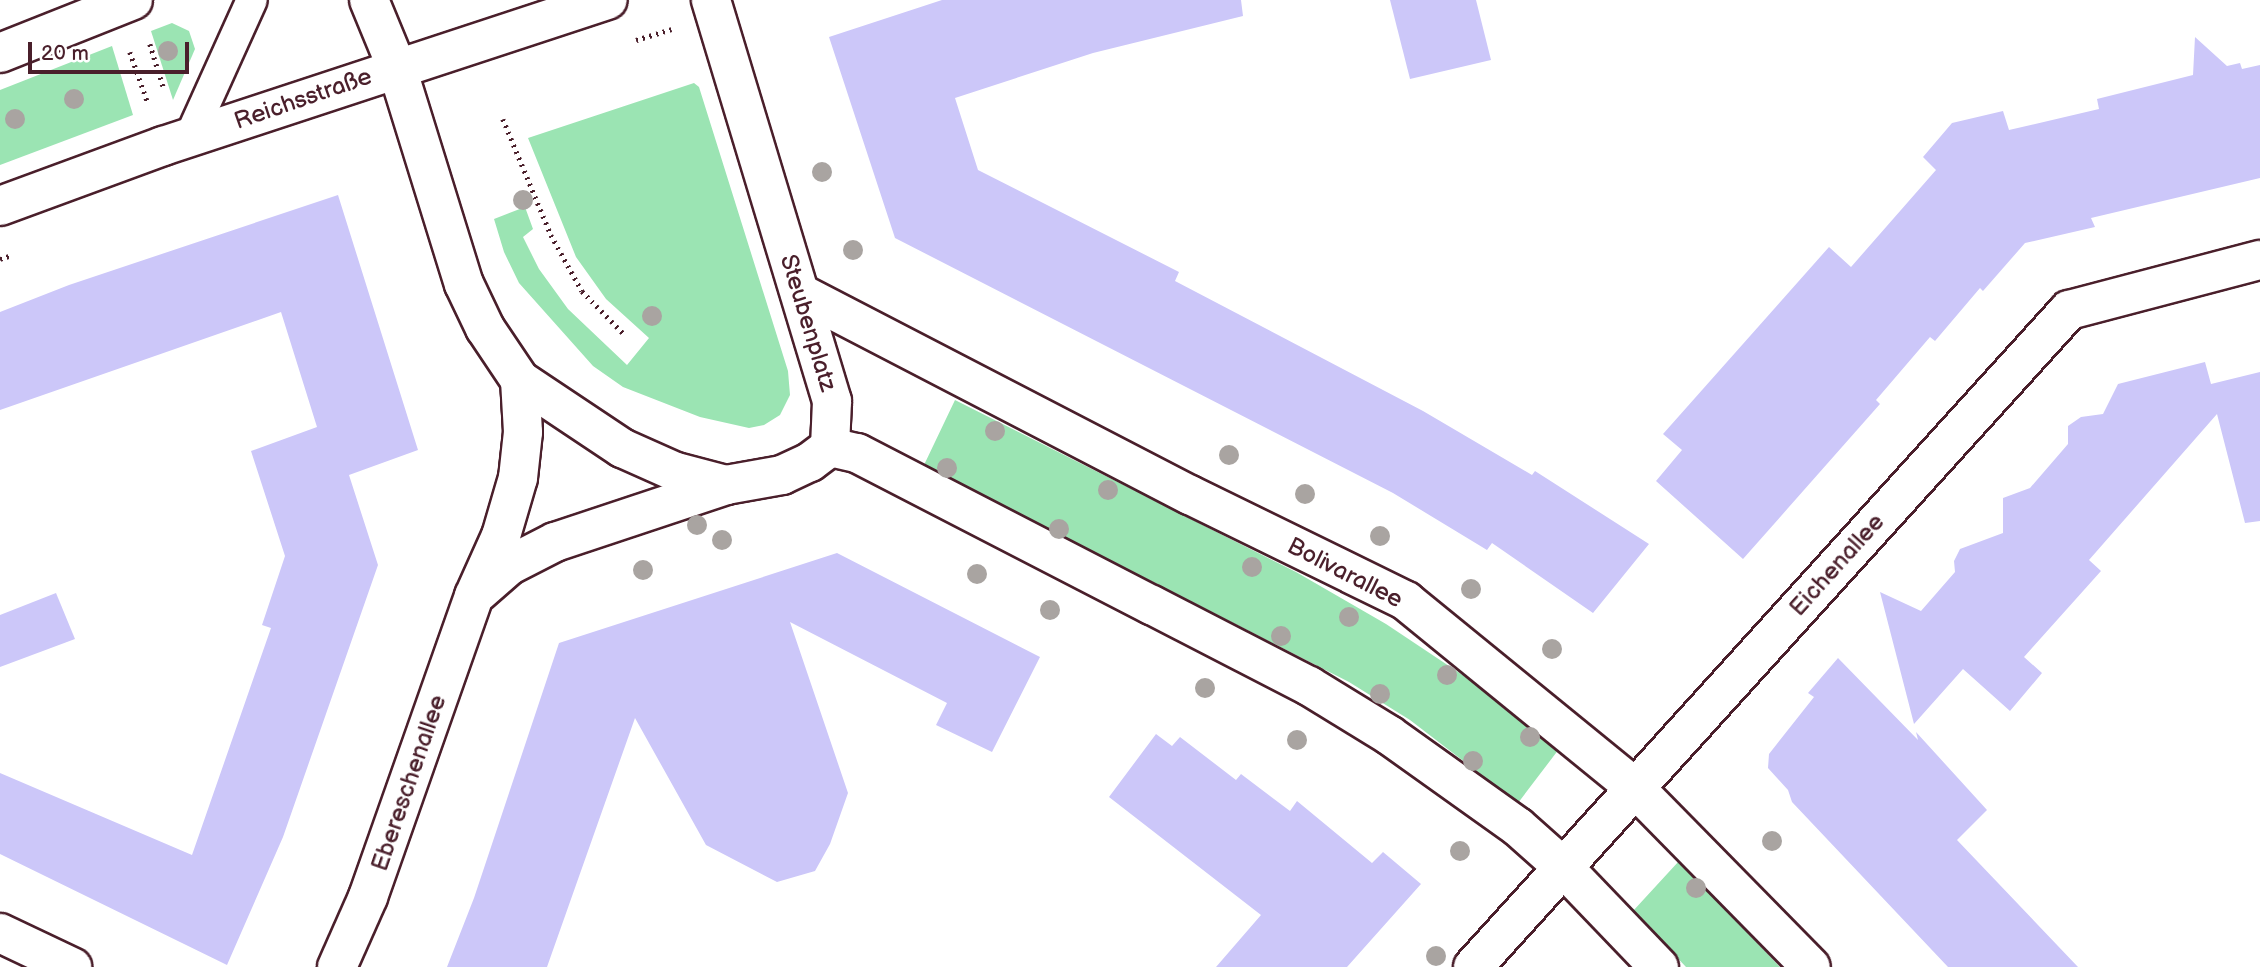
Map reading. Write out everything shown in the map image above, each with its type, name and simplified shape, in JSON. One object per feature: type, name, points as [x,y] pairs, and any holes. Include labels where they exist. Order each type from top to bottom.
[{"type":"street","points":[[369,0],[397,68],[464,284],[485,328],[520,380],[622,448],[676,472],[726,485],[782,475],[810,462],[830,447],[856,453],[1308,686],[1389,735],[1518,827],[1562,866],[1659,967]]},
{"type":"street","name":"Reichsstraße","points":[[0,206],[190,137],[608,0]]},
{"type":"street","name":"Steubenplatz","points":[[711,0],[832,401],[830,447]]},
{"type":"street","points":[[0,53],[139,16]]},
{"type":"street","name":"Eichenallee","points":[[1473,967],[2069,310],[2260,260]]},
{"type":"street","name":"Bolivarallee","points":[[800,293],[1190,495],[1406,601],[1634,787],[1811,967]]},
{"type":"street","name":"Ebereschenallee","points":[[337,967],[368,897],[474,596],[501,536],[518,478],[523,432],[520,380]]},
{"type":"street","name":"Ebereschenallee","points":[[474,596],[510,565],[555,542],[726,485]]},
{"type":"street","points":[[0,933],[72,967]]},
{"type":"lane","points":[[190,137],[252,0]]},
{"type":"path","points":[[139,16],[168,102]]},
{"type":"path","points":[[126,41],[150,108]]},
{"type":"path","points":[[503,119],[551,235],[582,291],[625,335]]},
{"type":"green space","points":[[172,23],[189,31],[195,49],[173,100],[151,31]]},
{"type":"green space","points":[[112,46],[133,115],[0,165],[0,90]]},
{"type":"green space","points":[[694,83],[699,87],[788,371],[790,395],[780,415],[764,425],[749,428],[700,417],[623,387],[593,366],[519,283],[504,252],[494,219],[525,207],[533,229],[523,237],[539,269],[568,309],[627,365],[649,338],[606,299],[576,257],[528,138]]},
{"type":"green space","points":[[955,400],[1296,572],[1386,624],[1506,704],[1559,749],[1518,803],[1410,720],[1349,682],[924,465]]},
{"type":"green space","points":[[1679,861],[1780,967],[1686,967],[1633,911]]},
{"type":"building","points":[[942,0],[1241,0],[1243,16],[1093,53],[955,98],[978,170],[1179,272],[1175,281],[1423,411],[1532,475],[1535,471],[1649,544],[1593,613],[1492,543],[1487,550],[1393,493],[895,238],[829,37]]},
{"type":"building","points":[[1390,0],[1476,0],[1491,60],[1410,79]]},
{"type":"building","points":[[2195,37],[2227,66],[2240,63],[2242,69],[2260,65],[2260,178],[2091,218],[2095,227],[2025,243],[1983,291],[1980,288],[1935,341],[1930,337],[1876,400],[1880,404],[1743,559],[1656,481],[1682,450],[1663,434],[1829,247],[1851,267],[1936,170],[1923,157],[1952,123],[2003,111],[2009,130],[2099,109],[2097,99],[2193,75]]},
{"type":"building","points":[[338,195],[418,450],[349,475],[378,565],[283,837],[227,965],[0,854],[0,773],[192,855],[271,628],[262,625],[285,556],[251,451],[317,427],[281,312],[0,410],[0,312],[69,285]]},
{"type":"building","points":[[2205,362],[2211,384],[2260,372],[2260,521],[2245,523],[2217,414],[2089,560],[2101,571],[2024,657],[2042,673],[2010,711],[1963,669],[1914,724],[1880,592],[1921,611],[1955,572],[1954,561],[1960,549],[2003,533],[2003,498],[2030,488],[2068,444],[2068,426],[2081,417],[2103,414],[2118,384]]},
{"type":"building","points":[[837,553],[1040,657],[992,752],[936,725],[947,703],[790,622],[848,793],[830,844],[815,871],[777,882],[706,845],[635,718],[547,967],[447,967],[474,898],[559,643]]},
{"type":"building","points":[[56,593],[75,639],[0,667],[0,615]]},
{"type":"building","points":[[1838,658],[1918,740],[1916,732],[1987,810],[1957,840],[2078,967],[1948,967],[1792,802],[1788,790],[1768,768],[1769,754],[1814,697],[1808,693]]},
{"type":"building","points":[[1156,734],[1172,746],[1180,737],[1236,780],[1241,774],[1290,811],[1297,801],[1372,863],[1383,852],[1421,884],[1347,967],[1216,967],[1261,915],[1109,797]]}]
